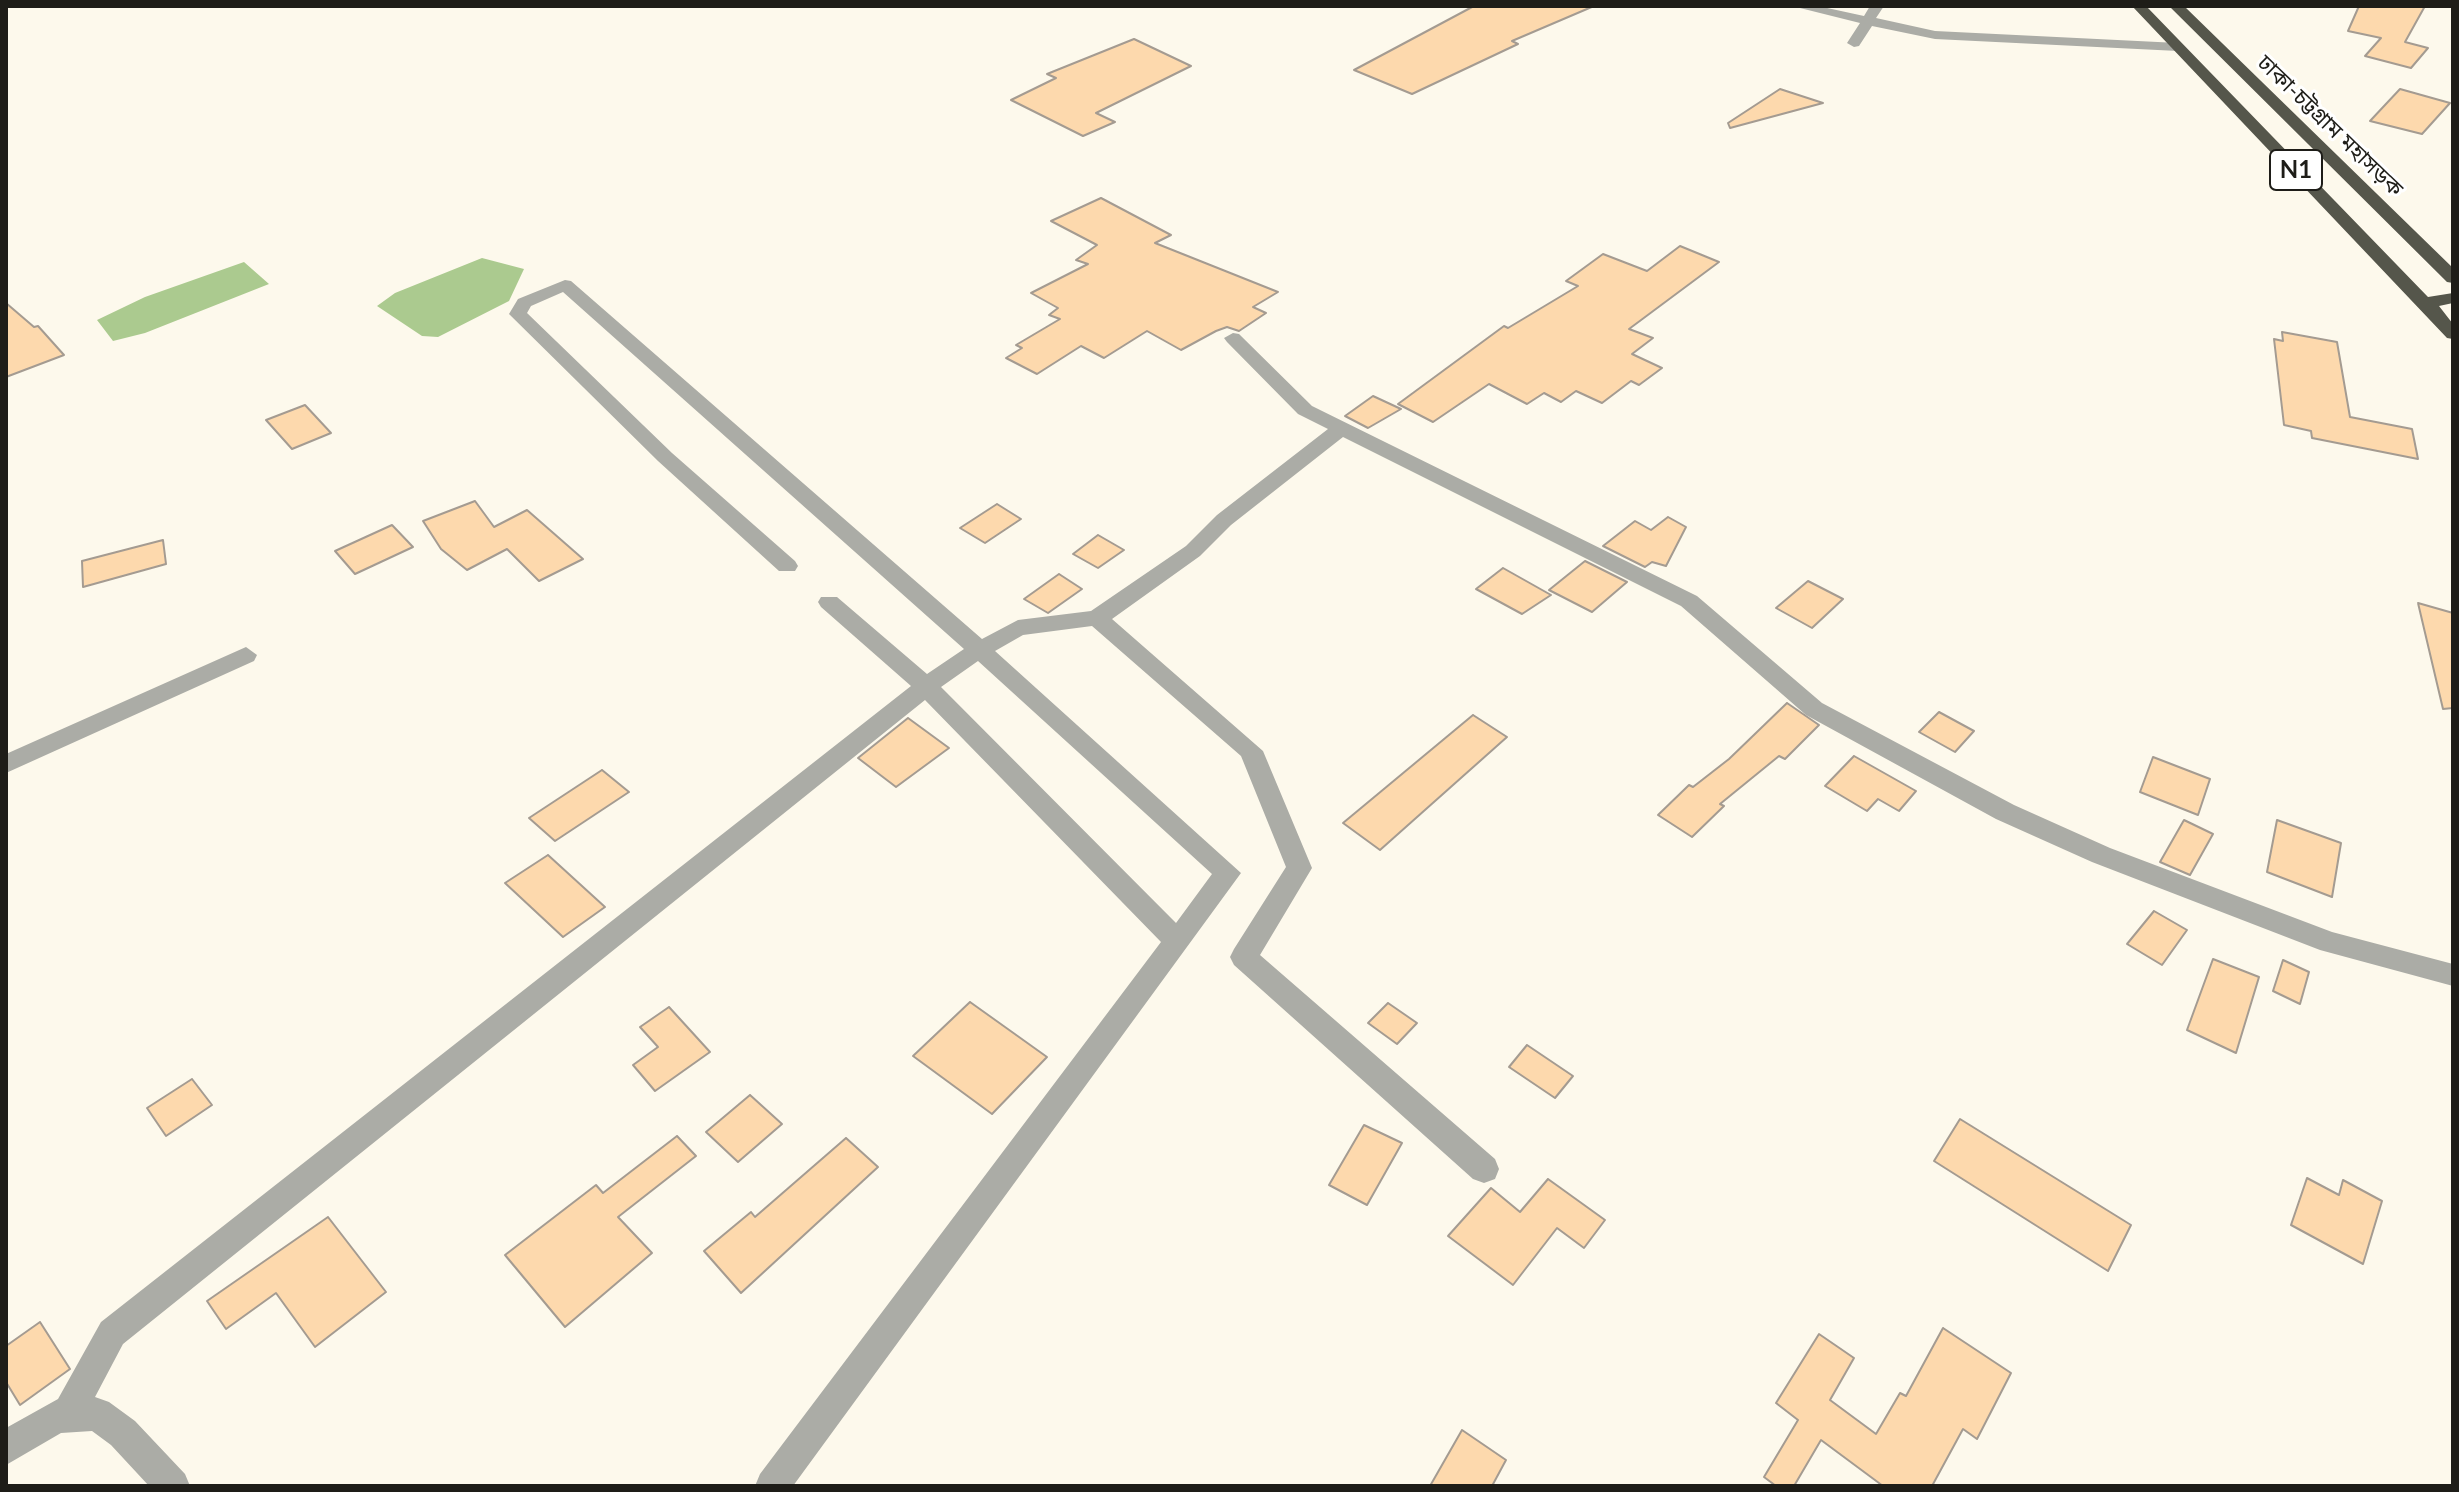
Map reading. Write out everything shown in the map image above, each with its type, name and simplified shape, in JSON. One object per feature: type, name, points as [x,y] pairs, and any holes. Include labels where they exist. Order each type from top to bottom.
[{"type":"highway","name":"ঢাকা-চট্টগ্রাম মহাসড়ক","points":[[2139,6],[2453,334]]},
{"type":"highway","name":"ঢাকা-চট্টগ্রাম মহাসড়ক","points":[[2176,6],[2450,276]]},
{"type":"highway","points":[[2393,271],[2404,279],[2433,287],[2451,282],[2450,276]]},
{"type":"highway","points":[[2431,311],[2430,302],[2453,298]]},
{"type":"street","points":[[1799,6],[1935,35],[2178,47]]},
{"type":"street","points":[[1854,43],[1877,6]]},
{"type":"street","points":[[772,1486],[1228,873],[565,285],[524,303],[518,314],[665,457],[787,566]]},
{"type":"street","points":[[1233,338],[1305,410],[1689,601],[1814,709],[2005,812],[2101,855],[2329,942],[2453,975]]},
{"type":"street","points":[[67,1416],[112,1333],[926,686],[1018,628],[1097,618],[1193,551],[1224,520],[1342,428]]},
{"type":"street","points":[[829,602],[926,686],[1177,941]]},
{"type":"street","points":[[1097,618],[1251,751],[1299,868],[1244,957],[1484,1169]]},
{"type":"street","points":[[6,764],[246,655]]},
{"type":"street","points":[[6,1448],[56,1416],[97,1414],[123,1433],[173,1486]]},
{"type":"shaded area","points":[[482,258],[524,269],[509,301],[438,337],[422,336],[377,306],[395,293]]},
{"type":"shaded area","points":[[244,262],[269,284],[145,333],[113,341],[97,320],[145,297]]},
{"type":"building","points":[[1474,6],[1594,6],[1512,41],[1518,44],[1412,94],[1354,70]]},
{"type":"building","points":[[2359,6],[2425,6],[2405,42],[2428,48],[2411,68],[2365,56],[2381,38],[2348,31]]},
{"type":"building","points":[[1134,39],[1191,66],[1096,113],[1115,122],[1083,136],[1011,100],[1056,78],[1047,74]]},
{"type":"building","points":[[1780,89],[1823,103],[1730,128],[1728,123]]},
{"type":"building","points":[[2400,89],[2450,103],[2422,134],[2370,121]]},
{"type":"building","points":[[1101,198],[1171,235],[1155,243],[1278,292],[1253,307],[1266,313],[1239,331],[1227,327],[1181,350],[1147,331],[1104,358],[1081,346],[1037,374],[1006,358],[1022,348],[1016,345],[1060,319],[1049,315],[1058,308],[1031,293],[1088,264],[1076,260],[1097,245],[1051,221]]},
{"type":"building","points":[[1680,246],[1719,262],[1629,329],[1653,338],[1632,354],[1662,368],[1639,385],[1631,381],[1602,403],[1576,391],[1561,402],[1544,393],[1527,404],[1489,384],[1433,422],[1398,404],[1504,326],[1508,328],[1578,286],[1566,281],[1603,254],[1647,271]]},
{"type":"building","points":[[6,303],[34,327],[38,326],[64,355],[6,377]]},
{"type":"building","points":[[2282,332],[2337,342],[2350,417],[2412,429],[2418,459],[2312,438],[2311,431],[2284,425],[2274,339],[2283,341]]},
{"type":"building","points":[[1373,396],[1401,409],[1368,428],[1345,416]]},
{"type":"building","points":[[305,405],[331,433],[292,449],[266,420]]},
{"type":"building","points":[[475,501],[494,527],[527,510],[583,559],[539,581],[507,549],[467,570],[441,549],[423,521]]},
{"type":"building","points":[[997,504],[1021,519],[985,543],[960,528]]},
{"type":"building","points":[[1668,517],[1686,527],[1666,566],[1652,562],[1645,567],[1603,546],[1635,521],[1651,530]]},
{"type":"building","points":[[392,525],[413,547],[355,574],[335,551]]},
{"type":"building","points":[[1098,535],[1124,550],[1098,568],[1073,554]]},
{"type":"building","points":[[163,540],[166,564],[83,587],[82,561]]},
{"type":"building","points":[[1585,561],[1627,582],[1592,612],[1549,590]]},
{"type":"building","points":[[1503,568],[1551,595],[1522,614],[1476,589]]},
{"type":"building","points":[[1059,574],[1082,589],[1048,613],[1024,599]]},
{"type":"building","points":[[1808,581],[1843,599],[1812,628],[1776,608]]},
{"type":"building","points":[[2418,603],[2453,613],[2453,708],[2443,709]]},
{"type":"building","points":[[1787,703],[1819,725],[1785,759],[1779,756],[1720,804],[1724,806],[1692,837],[1658,815],[1689,785],[1693,787],[1729,759]]},
{"type":"building","points":[[1939,712],[1974,731],[1955,752],[1919,732]]},
{"type":"building","points":[[1473,715],[1507,737],[1380,850],[1343,823]]},
{"type":"building","points":[[908,718],[949,748],[896,787],[858,758]]},
{"type":"building","points":[[1854,756],[1916,791],[1899,811],[1878,799],[1867,811],[1825,786]]},
{"type":"building","points":[[2153,757],[2210,779],[2198,815],[2140,792]]},
{"type":"building","points":[[602,770],[629,792],[555,841],[529,818]]},
{"type":"building","points":[[2184,820],[2213,834],[2190,875],[2160,862]]},
{"type":"building","points":[[2277,820],[2341,843],[2332,897],[2267,872]]},
{"type":"building","points":[[548,855],[605,907],[563,937],[505,883]]},
{"type":"building","points":[[2154,911],[2187,930],[2162,965],[2127,944]]},
{"type":"building","points":[[2213,959],[2259,977],[2236,1053],[2187,1030]]},
{"type":"building","points":[[2283,960],[2309,972],[2300,1004],[2273,991]]},
{"type":"building","points":[[970,1002],[1047,1057],[992,1114],[913,1056]]},
{"type":"building","points":[[1388,1003],[1417,1023],[1397,1044],[1368,1023]]},
{"type":"building","points":[[669,1007],[710,1052],[655,1091],[633,1065],[658,1047],[640,1027]]},
{"type":"building","points":[[1527,1045],[1573,1076],[1555,1098],[1509,1067]]},
{"type":"building","points":[[192,1079],[212,1105],[166,1136],[147,1108]]},
{"type":"building","points":[[750,1095],[782,1124],[738,1162],[706,1132]]},
{"type":"building","points":[[1960,1119],[2131,1225],[2108,1271],[1934,1161]]},
{"type":"building","points":[[1364,1125],[1402,1143],[1367,1205],[1329,1185]]},
{"type":"building","points":[[677,1136],[696,1156],[618,1217],[652,1253],[565,1327],[505,1255],[596,1185],[603,1193]]},
{"type":"building","points":[[846,1138],[878,1167],[741,1293],[704,1251],[751,1212],[755,1217]]},
{"type":"building","points":[[2307,1178],[2339,1195],[2343,1180],[2382,1201],[2363,1264],[2291,1225]]},
{"type":"building","points":[[1548,1179],[1605,1220],[1584,1248],[1557,1228],[1513,1285],[1448,1236],[1491,1188],[1520,1212]]},
{"type":"building","points":[[328,1217],[386,1292],[315,1347],[276,1293],[226,1329],[207,1301]]},
{"type":"building","points":[[40,1322],[70,1369],[20,1405],[6,1382],[6,1346]]},
{"type":"building","points":[[1943,1328],[2011,1373],[1977,1439],[1963,1429],[1932,1486],[1883,1486],[1821,1440],[1794,1486],[1776,1486],[1764,1477],[1798,1420],[1776,1403],[1819,1334],[1854,1358],[1830,1400],[1876,1434],[1900,1393],[1906,1396]]},
{"type":"building","points":[[1462,1430],[1506,1460],[1492,1486],[1430,1486]]}]
